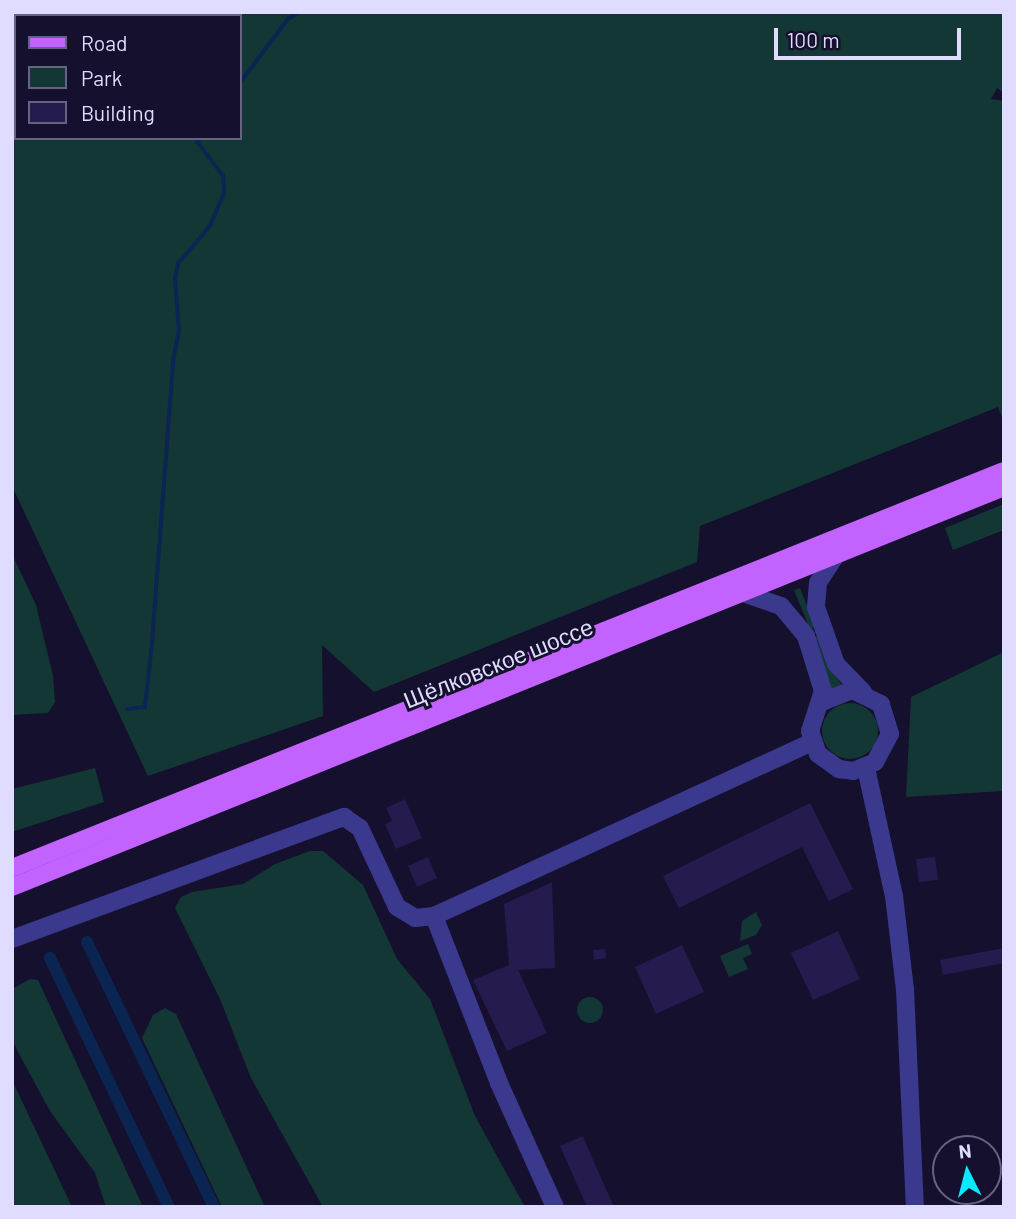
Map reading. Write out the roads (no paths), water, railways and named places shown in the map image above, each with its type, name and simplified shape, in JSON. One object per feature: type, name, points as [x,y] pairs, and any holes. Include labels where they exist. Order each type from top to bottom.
[{"type":"main road","name":"Щёлковское шоссе","points":[[12,868],[1004,471]]},
{"type":"main road","name":"Щёлковское шоссе","points":[[12,887],[1004,487]]},
{"type":"street","points":[[835,555],[818,583],[816,607],[836,664],[887,713],[891,734],[883,754],[866,768],[853,771],[827,763],[812,742],[811,720],[822,702],[841,692],[863,692]]},
{"type":"street","points":[[743,593],[793,615],[806,636],[820,676],[822,702]]},
{"type":"street","points":[[12,939],[344,817],[360,828],[401,910],[415,918],[434,916],[812,742]]},
{"type":"street","points":[[866,768],[894,896],[905,989],[915,1207]]},
{"type":"street","points":[[434,916],[494,1071],[555,1207]]},
{"type":"waterway","points":[[242,80],[288,19],[300,12]]},
{"type":"waterway","points":[[127,709],[145,707],[173,361],[179,331],[175,279],[178,264],[210,226],[224,193],[223,176],[197,142],[198,140]]},
{"type":"waterway","points":[[87,942],[214,1207]]},
{"type":"waterway","points":[[50,958],[169,1207]]}]
